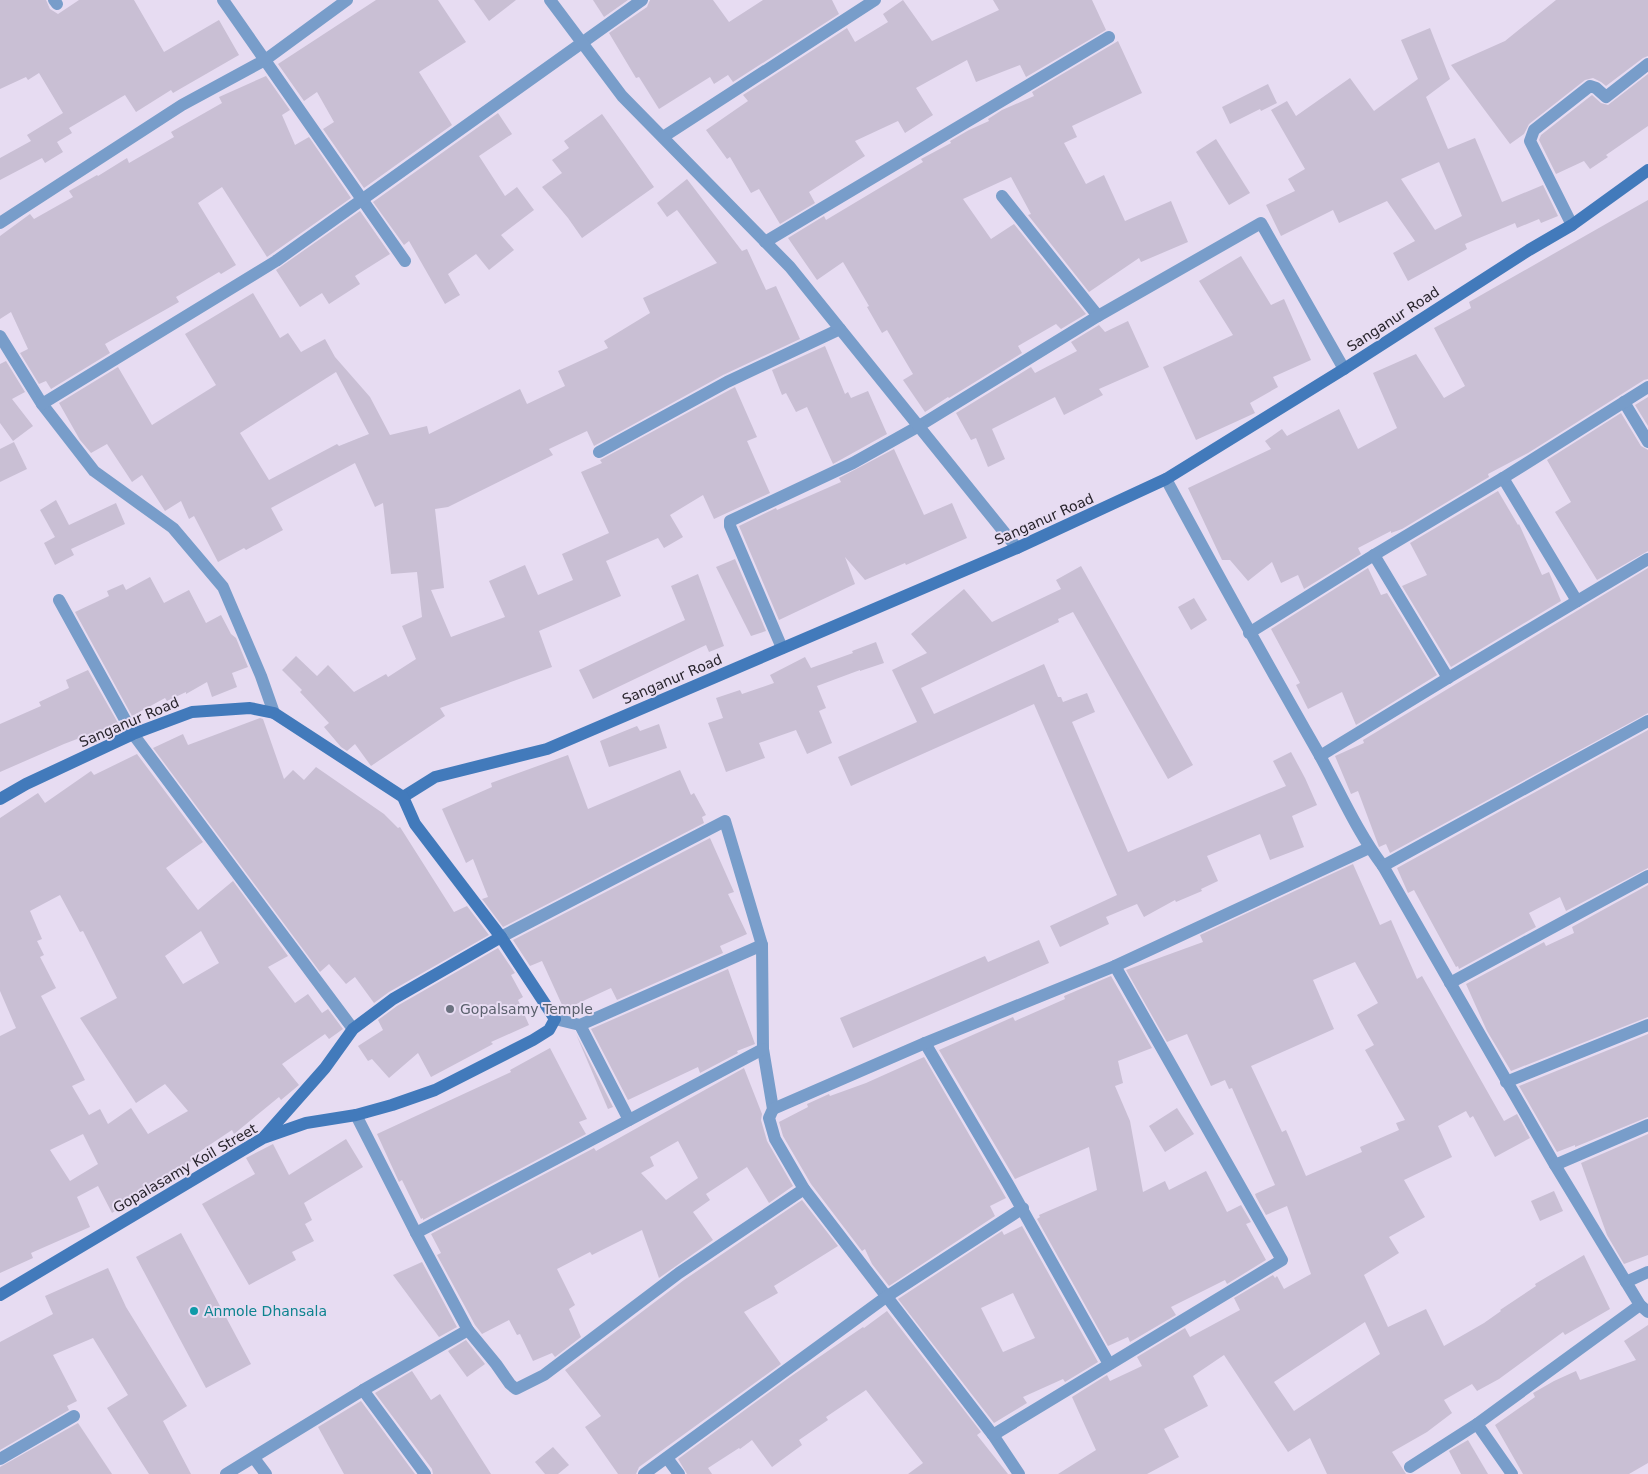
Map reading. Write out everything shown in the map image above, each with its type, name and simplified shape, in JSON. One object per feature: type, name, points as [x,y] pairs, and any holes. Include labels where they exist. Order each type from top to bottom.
[{"type":"main road","name":"Sanganur Road","points":[[0,799],[26,784],[133,734],[192,712],[250,708],[274,713],[403,798],[435,777],[547,749],[1017,548],[1166,479],[1344,369],[1529,250],[1572,225],[1648,170]]},
{"type":"main road","points":[[403,798],[415,824],[501,937],[555,1019]]},
{"type":"main road","points":[[263,1138],[325,1068],[353,1029],[393,999],[501,937]]},
{"type":"main road","name":"Gopalasamy Koil Street","points":[[0,1295],[263,1138],[306,1123],[392,1105],[435,1090],[533,1040],[549,1030],[555,1019]]},
{"type":"street","points":[[223,0],[405,261]]},
{"type":"street","points":[[0,223],[182,105],[264,60],[347,0]]},
{"type":"street","points":[[550,0],[622,96],[790,268],[1017,548]]},
{"type":"street","points":[[42,404],[276,261],[642,0]]},
{"type":"street","points":[[663,138],[875,0]]},
{"type":"street","points":[[765,242],[1109,37]]},
{"type":"street","points":[[1572,225],[1530,141],[1534,130],[1590,86],[1596,88],[1606,97],[1648,64]]},
{"type":"street","points":[[1002,196],[1098,316]]},
{"type":"street","points":[[782,648],[730,526],[730,521],[853,463],[918,426],[1098,316],[1261,223],[1344,369]]},
{"type":"street","points":[[599,452],[727,382],[840,329]]},
{"type":"street","points":[[0,336],[42,404],[94,471],[173,528],[223,587],[261,676],[274,713]]},
{"type":"street","points":[[1249,633],[1648,387]]},
{"type":"street","points":[[1624,402],[1648,442]]},
{"type":"street","points":[[1503,478],[1577,601]]},
{"type":"street","points":[[1166,479],[1249,633],[1320,756],[1369,848],[1383,866],[1554,1165],[1644,1308],[1478,1424],[1410,1467]]},
{"type":"street","points":[[1374,556],[1448,678]]},
{"type":"street","points":[[1320,756],[1648,559]]},
{"type":"street","points":[[59,600],[133,734],[353,1029]]},
{"type":"street","points":[[1383,866],[1648,721]]},
{"type":"street","points":[[501,937],[725,821],[762,945],[763,1049],[772,1109],[769,1118],[775,1139],[804,1189],[993,1435],[1019,1474]]},
{"type":"street","points":[[772,1109],[924,1043],[1115,966],[1369,848]]},
{"type":"street","points":[[1450,983],[1648,876]]},
{"type":"street","points":[[555,1019],[580,1024],[762,945]]},
{"type":"street","points":[[993,1435],[1282,1260],[1115,966]]},
{"type":"street","points":[[580,1024],[629,1120]]},
{"type":"street","points":[[1506,1082],[1648,1025]]},
{"type":"street","points":[[924,1043],[1022,1208],[1110,1364]]},
{"type":"street","points":[[416,1233],[763,1049]]},
{"type":"street","points":[[356,1114],[416,1233],[468,1330],[516,1389],[544,1375],[679,1273],[804,1189]]},
{"type":"street","points":[[1554,1165],[1648,1125]]},
{"type":"street","points":[[644,1474],[886,1297],[1022,1208]]},
{"type":"street","points":[[1626,1282],[1648,1272]]},
{"type":"street","points":[[226,1474],[362,1390],[468,1330]]},
{"type":"street","points":[[362,1390],[425,1474]]},
{"type":"street","points":[[0,1459],[74,1416]]},
{"type":"street","points":[[1478,1424],[1512,1474]]},
{"type":"street","points":[[254,1458],[266,1474]]},
{"type":"street","points":[[667,1458],[679,1474]]},
{"type":"building","points":[[0,0],[46,0],[50,9],[58,14],[79,0],[134,0],[164,52],[219,20],[239,55],[173,93],[171,90],[136,112],[125,95],[69,128],[72,133],[57,142],[63,152],[45,163],[42,158],[0,180],[0,158],[31,141],[27,135],[63,113],[39,73],[28,80],[26,77],[0,89]]},
{"type":"building","points":[[376,0],[438,0],[466,42],[419,72],[452,125],[364,188],[323,129],[334,122],[317,92],[304,101],[278,64]]},
{"type":"building","points":[[474,0],[516,0],[489,21]]},
{"type":"building","points":[[593,0],[628,0],[604,17]]},
{"type":"building","points":[[650,0],[713,0],[729,22],[763,0],[832,0],[839,14],[733,82],[728,75],[714,84],[710,77],[659,109],[639,77],[636,78],[609,33],[647,7]]},
{"type":"building","points":[[903,0],[932,41],[999,10],[993,0],[1092,0],[1106,30],[1026,77],[1020,65],[976,82],[967,60],[916,88],[933,115],[905,133],[898,121],[855,141],[865,156],[809,192],[815,203],[780,224],[759,189],[751,193],[730,157],[727,159],[706,130],[748,101],[743,95],[847,28],[855,42],[888,22],[883,14]]},
{"type":"building","points":[[1556,0],[1648,0],[1648,56],[1606,86],[1593,78],[1585,80],[1529,124],[1524,134],[1510,144],[1451,65],[1505,41]]},
{"type":"building","points":[[1430,28],[1450,79],[1426,97],[1448,149],[1475,138],[1502,202],[1543,185],[1558,216],[1541,223],[1539,219],[1517,228],[1515,223],[1465,244],[1467,249],[1408,281],[1393,253],[1415,241],[1387,201],[1339,223],[1333,210],[1281,236],[1266,205],[1295,191],[1288,179],[1305,169],[1271,110],[1287,101],[1296,116],[1350,78],[1374,111],[1418,79],[1401,40]],"holes":[[[1439,162],[1462,216],[1435,230],[1401,179]]]},
{"type":"building","points":[[1118,41],[1142,93],[1072,126],[1077,137],[1064,143],[1086,184],[1104,175],[1125,221],[1171,201],[1188,242],[1141,262],[1139,258],[1089,292],[1028,215],[1031,214],[1011,177],[963,199],[991,239],[1014,224],[1086,314],[1061,329],[1056,324],[1018,346],[1022,353],[925,412],[903,380],[913,374],[887,330],[882,333],[867,307],[869,306],[843,262],[817,280],[788,238],[824,216],[826,220],[923,162],[921,159],[951,143],[950,141],[969,130],[989,121],[988,119],[1002,110],[1034,96],[1032,92]]},
{"type":"building","points":[[1648,74],[1648,126],[1606,155],[1608,157],[1590,169],[1584,161],[1556,174],[1539,140],[1541,135],[1592,95],[1601,103],[1608,105]]},
{"type":"building","points":[[266,76],[290,110],[282,115],[295,145],[309,137],[351,198],[267,257],[222,187],[198,203],[236,265],[221,274],[219,272],[176,297],[179,302],[105,344],[110,353],[51,389],[46,381],[39,384],[20,353],[28,349],[11,312],[0,319],[0,236],[30,214],[34,219],[73,197],[69,191],[97,175],[127,158],[129,163],[174,137],[171,132],[222,103],[219,97]]},
{"type":"building","points":[[1268,84],[1277,103],[1230,124],[1222,107]]},
{"type":"building","points":[[498,113],[512,134],[479,156],[505,196],[517,187],[534,210],[501,235],[514,250],[489,270],[476,254],[448,274],[460,295],[445,304],[409,241],[404,245],[373,202]]},
{"type":"building","points":[[602,114],[654,187],[582,238],[542,187],[562,173],[552,160],[569,148],[564,141]]},
{"type":"building","points":[[1216,139],[1250,193],[1229,205],[1196,152]]},
{"type":"building","points":[[687,179],[742,251],[747,249],[766,290],[776,286],[800,339],[723,375],[594,446],[587,431],[549,449],[553,455],[448,507],[435,509],[444,588],[431,590],[451,637],[505,617],[489,581],[525,565],[538,595],[573,580],[562,554],[609,533],[581,472],[602,463],[600,460],[735,387],[757,437],[747,441],[770,493],[714,519],[703,495],[670,515],[683,537],[664,548],[658,538],[606,561],[621,596],[539,631],[552,667],[440,708],[445,716],[371,766],[355,744],[347,751],[341,747],[324,727],[329,723],[300,692],[302,690],[282,670],[296,656],[317,676],[328,665],[354,692],[386,674],[388,677],[416,659],[402,626],[422,617],[417,572],[391,574],[383,503],[375,507],[355,463],[271,508],[283,530],[246,550],[244,548],[218,562],[194,516],[189,519],[181,501],[165,511],[142,475],[132,482],[107,444],[91,453],[80,440],[59,403],[118,367],[152,425],[216,385],[185,334],[253,293],[280,338],[288,333],[301,352],[325,339],[335,357],[370,397],[390,435],[427,426],[429,434],[520,389],[527,404],[565,386],[558,371],[608,348],[604,341],[650,313],[643,298],[717,263],[677,210],[667,217],[657,203]],"holes":[[[336,372],[369,434],[339,446],[337,444],[269,480],[240,433]]]},
{"type":"building","points":[[1648,200],[1648,379],[1528,453],[1488,474],[1489,477],[1402,529],[1391,533],[1391,531],[1358,548],[1361,554],[1304,589],[1298,575],[1281,583],[1272,562],[1248,581],[1230,560],[1222,560],[1188,488],[1271,449],[1265,441],[1282,429],[1287,436],[1339,409],[1358,449],[1397,428],[1373,373],[1416,354],[1444,398],[1465,386],[1434,328],[1471,308],[1469,302]]},
{"type":"building","points":[[360,211],[390,254],[355,276],[360,284],[329,304],[322,293],[300,307],[276,270]]},
{"type":"building","points":[[1241,256],[1271,305],[1284,299],[1311,360],[1273,377],[1278,387],[1250,403],[1255,413],[1196,440],[1163,367],[1233,335],[1199,281]]},
{"type":"building","points":[[1128,321],[1149,367],[1099,389],[1103,395],[1064,415],[1055,397],[992,429],[1005,459],[988,467],[976,438],[971,440],[956,413],[1031,367],[1035,373],[1077,351],[1071,342],[1099,325],[1105,332]]},
{"type":"building","points":[[825,346],[845,394],[848,392],[851,398],[868,391],[887,434],[833,464],[807,407],[796,412],[786,393],[782,395],[772,370]]},
{"type":"building","points":[[6,361],[25,392],[12,399],[33,426],[13,441],[0,423],[0,364]]},
{"type":"building","points":[[1648,397],[1648,426],[1635,405]]},
{"type":"building","points":[[1621,413],[1641,446],[1648,450],[1648,551],[1597,580],[1555,512],[1571,502],[1547,460]]},
{"type":"building","points":[[14,442],[27,469],[0,482],[0,449]]},
{"type":"building","points":[[894,449],[924,515],[952,503],[967,538],[906,565],[905,563],[865,580],[845,557],[855,584],[779,620],[739,526],[776,508],[777,510],[841,482],[839,478]]},
{"type":"building","points":[[1498,491],[1519,524],[1542,575],[1549,572],[1561,601],[1451,667],[1402,586],[1427,575],[1410,543]]},
{"type":"building","points":[[56,500],[69,525],[116,503],[125,524],[71,549],[74,555],[55,565],[44,543],[55,537],[40,510]]},
{"type":"building","points":[[735,559],[766,631],[751,636],[716,567]]},
{"type":"building","points":[[1081,566],[1193,765],[1168,779],[1073,612],[1058,619],[1059,622],[921,688],[934,714],[1044,664],[1058,697],[1061,697],[1063,702],[1087,693],[1095,712],[1072,722],[1128,852],[1286,786],[1273,761],[1291,752],[1317,805],[1292,816],[1304,847],[1270,860],[1260,834],[1207,856],[1218,881],[1201,889],[1202,891],[1176,902],[1175,900],[1144,917],[1137,904],[1106,917],[1109,924],[1060,947],[1050,926],[1117,895],[1034,704],[851,786],[838,757],[917,722],[892,670],[927,653],[911,634],[964,589],[992,622],[1061,589],[1056,580]]},
{"type":"building","points":[[1368,568],[1381,595],[1387,593],[1437,675],[1356,725],[1342,692],[1308,709],[1296,685],[1300,683],[1271,629]]},
{"type":"building","points":[[1648,568],[1648,713],[1390,853],[1386,844],[1379,847],[1358,791],[1351,794],[1335,756],[1364,743],[1363,740]]},
{"type":"building","points":[[698,574],[724,646],[709,652],[706,645],[593,699],[579,670],[685,620],[671,586]]},
{"type":"building","points":[[150,577],[164,603],[189,590],[206,623],[221,615],[231,634],[236,638],[248,667],[232,673],[237,687],[212,697],[207,682],[186,694],[186,692],[167,701],[165,698],[132,716],[75,612],[109,596],[107,591],[123,584],[126,590]]},
{"type":"building","points":[[1194,598],[1207,620],[1191,630],[1178,607]]},
{"type":"building","points":[[876,642],[884,663],[817,686],[826,708],[819,711],[832,743],[807,754],[796,730],[759,743],[765,758],[726,772],[708,723],[723,718],[716,698],[740,690],[742,694],[774,683],[770,675],[805,657],[811,668],[853,653],[852,651]]},
{"type":"building","points":[[88,670],[118,723],[0,772],[0,724],[41,706],[39,702],[69,688],[66,680]]},
{"type":"building","points":[[260,718],[263,719],[284,779],[293,770],[304,780],[316,767],[384,814],[398,828],[400,827],[454,912],[467,906],[489,935],[389,992],[374,1003],[355,977],[346,984],[329,964],[320,972],[153,748],[183,734],[188,745]]},
{"type":"building","points":[[659,724],[667,748],[609,767],[600,741],[637,726],[640,731]]},
{"type":"building","points":[[1648,730],[1648,868],[1566,911],[1560,897],[1529,913],[1536,927],[1459,969],[1458,966],[1456,967],[1414,890],[1408,893],[1397,868]]},
{"type":"building","points":[[137,754],[203,842],[166,868],[198,910],[233,881],[288,956],[268,967],[295,1003],[308,994],[322,1013],[328,1009],[343,1029],[329,1039],[325,1034],[282,1064],[299,1085],[281,1100],[279,1097],[234,1134],[232,1130],[193,1156],[195,1159],[146,1187],[148,1190],[112,1213],[98,1186],[77,1197],[90,1227],[31,1253],[33,1258],[0,1273],[0,1036],[16,1028],[0,991],[0,818],[38,793],[45,803],[91,771],[94,775]],"holes":[[[60,895],[80,932],[83,931],[117,998],[80,1018],[136,1103],[165,1084],[188,1111],[148,1134],[131,1108],[108,1124],[100,1109],[89,1115],[72,1086],[85,1080],[41,996],[56,988],[40,957],[44,955],[37,941],[42,939],[30,911]],[[201,931],[219,963],[183,984],[165,956]],[[83,1134],[98,1164],[70,1181],[50,1150]]]},
{"type":"building","points":[[568,755],[588,809],[680,770],[691,795],[694,793],[706,815],[702,817],[704,823],[503,927],[482,899],[488,897],[473,859],[466,863],[442,809],[492,787],[491,783]]},
{"type":"building","points":[[710,838],[734,892],[728,894],[747,934],[720,946],[723,953],[617,1000],[611,988],[570,1007],[563,1007],[542,961],[530,966],[513,940]]},
{"type":"building","points":[[1353,864],[1380,925],[1391,920],[1417,979],[1422,976],[1504,1121],[1517,1114],[1530,1138],[1495,1157],[1473,1116],[1470,1118],[1466,1111],[1438,1126],[1452,1157],[1404,1180],[1425,1217],[1389,1237],[1399,1253],[1364,1275],[1388,1327],[1426,1309],[1444,1346],[1484,1323],[1536,1286],[1535,1284],[1584,1255],[1610,1309],[1565,1335],[1563,1332],[1499,1379],[1477,1391],[1472,1384],[1444,1400],[1452,1413],[1427,1432],[1392,1452],[1406,1474],[1327,1474],[1310,1438],[1288,1452],[1224,1355],[1193,1376],[1208,1406],[1164,1429],[1179,1457],[1147,1474],[1058,1474],[1096,1450],[1072,1397],[1107,1375],[1110,1381],[1142,1366],[1137,1357],[1185,1328],[1190,1337],[1240,1310],[1234,1298],[1273,1275],[1275,1278],[1277,1276],[1284,1289],[1311,1274],[1287,1206],[1266,1215],[1256,1197],[1255,1194],[1275,1185],[1232,1088],[1229,1089],[1225,1080],[1211,1086],[1187,1034],[1167,1042],[1126,970],[1203,942],[1200,935]],"holes":[[[1355,962],[1378,1003],[1357,1015],[1374,1045],[1365,1050],[1405,1120],[1396,1123],[1399,1130],[1360,1147],[1362,1152],[1306,1176],[1286,1130],[1282,1132],[1251,1066],[1334,1029],[1313,980]],[[1365,1322],[1380,1354],[1294,1411],[1274,1382]]]},
{"type":"building","points":[[1648,885],[1648,1017],[1511,1071],[1487,1031],[1466,984],[1544,942],[1546,946],[1574,933],[1572,927]]},
{"type":"building","points":[[1039,940],[1049,963],[853,1048],[840,1018],[985,956],[988,962]]},
{"type":"building","name":"Gopalsamy Temple","points":[[498,948],[515,973],[511,975],[523,997],[518,1000],[529,1025],[491,1042],[493,1044],[431,1077],[418,1053],[389,1078],[372,1059],[368,1061],[358,1046],[383,1030],[378,1020],[397,1006]]},
{"type":"building","points":[[728,969],[755,1044],[737,1051],[738,1053],[700,1073],[698,1067],[628,1100],[591,1029]]},
{"type":"building","points":[[1111,976],[1152,1048],[1118,1061],[1123,1083],[1115,1086],[1130,1121],[1143,1192],[1165,1181],[1169,1190],[1206,1171],[1227,1212],[1241,1205],[1251,1222],[1246,1224],[1266,1260],[1227,1284],[1225,1280],[1171,1307],[1176,1315],[1130,1342],[1128,1337],[1108,1346],[1037,1219],[1040,1217],[1039,1215],[1097,1190],[1089,1147],[1015,1179],[939,1050],[1013,1017],[1015,1021],[1065,999],[1064,996]]},
{"type":"building","points":[[576,1034],[613,1107],[608,1109]]},
{"type":"building","points":[[1648,1034],[1648,1117],[1575,1147],[1575,1145],[1557,1152],[1519,1086]]},
{"type":"building","points":[[550,1048],[587,1119],[579,1122],[586,1134],[423,1220],[423,1218],[421,1219],[402,1180],[399,1182],[377,1134],[511,1072],[510,1070]]},
{"type":"building","points":[[924,1057],[1006,1198],[990,1206],[995,1216],[889,1286],[872,1264],[865,1249],[862,1251],[811,1184],[783,1136],[779,1122],[808,1107],[807,1104],[829,1094],[830,1096],[866,1083]]},
{"type":"building","points":[[744,1068],[762,1114],[761,1120],[767,1141],[793,1186],[769,1203],[747,1167],[706,1194],[710,1200],[693,1212],[713,1240],[659,1278],[642,1230],[592,1255],[590,1252],[557,1269],[575,1305],[569,1309],[581,1337],[555,1357],[552,1353],[533,1361],[520,1334],[517,1335],[509,1320],[482,1334],[475,1325],[437,1255],[441,1253],[431,1234],[594,1148],[596,1151]],"holes":[[[678,1141],[698,1178],[666,1200],[641,1173],[654,1166],[650,1157]]]},
{"type":"building","points":[[1177,1108],[1194,1134],[1165,1152],[1149,1126]]},
{"type":"building","points":[[1648,1134],[1648,1255],[1624,1264],[1607,1235],[1581,1163]]},
{"type":"building","points":[[346,1139],[363,1167],[304,1203],[312,1220],[305,1224],[314,1241],[292,1252],[296,1260],[249,1285],[202,1204],[255,1174],[246,1158],[273,1144],[289,1175]]},
{"type":"building","points":[[1554,1191],[1563,1211],[1540,1221],[1531,1201]]},
{"type":"building","points":[[802,1200],[838,1246],[774,1286],[778,1293],[744,1312],[781,1364],[639,1467],[636,1474],[618,1474],[585,1427],[601,1416],[565,1370],[684,1280]]},
{"type":"building","points":[[1022,1226],[1098,1362],[1065,1382],[1063,1379],[1023,1397],[1027,1403],[994,1423],[898,1299],[1002,1231],[1004,1235]],"holes":[[[1013,1293],[1035,1338],[1003,1352],[981,1308]]]},
{"type":"building","name":"Anmole Dhansala","points":[[181,1233],[251,1364],[206,1388],[136,1257]]},
{"type":"building","points":[[422,1262],[457,1327],[439,1337],[393,1275]]},
{"type":"building","points":[[108,1268],[126,1307],[187,1406],[163,1421],[191,1474],[149,1474],[107,1408],[128,1395],[93,1338],[53,1355],[77,1401],[67,1406],[69,1410],[0,1450],[0,1342],[53,1314],[45,1296]]},
{"type":"building","points":[[887,1311],[981,1432],[977,1435],[1008,1474],[908,1474],[923,1463],[866,1390],[826,1417],[828,1420],[799,1440],[802,1445],[772,1467],[752,1440],[708,1468],[712,1474],[687,1474],[678,1459],[790,1377]]},
{"type":"building","points":[[1648,1325],[1648,1463],[1629,1474],[1523,1474],[1495,1425],[1535,1397],[1533,1393],[1554,1381],[1576,1371],[1580,1380],[1636,1360],[1624,1341]]},
{"type":"building","points":[[466,1340],[485,1364],[467,1377],[448,1351]]},
{"type":"building","points":[[412,1371],[431,1400],[440,1394],[491,1474],[433,1474],[432,1469],[375,1393]]},
{"type":"building","points":[[361,1401],[415,1474],[344,1474],[318,1427]]},
{"type":"building","points":[[78,1423],[112,1474],[0,1474],[0,1467]]},
{"type":"building","points":[[1468,1440],[1488,1474],[1461,1474],[1449,1451]]},
{"type":"building","points":[[553,1447],[569,1465],[558,1474],[545,1474],[535,1462]]},
{"type":"place","name":"Gopalsamy Temple","points":[[450,1009]]},
{"type":"place","name":"Anmole Dhansala","points":[[194,1311]]}]
